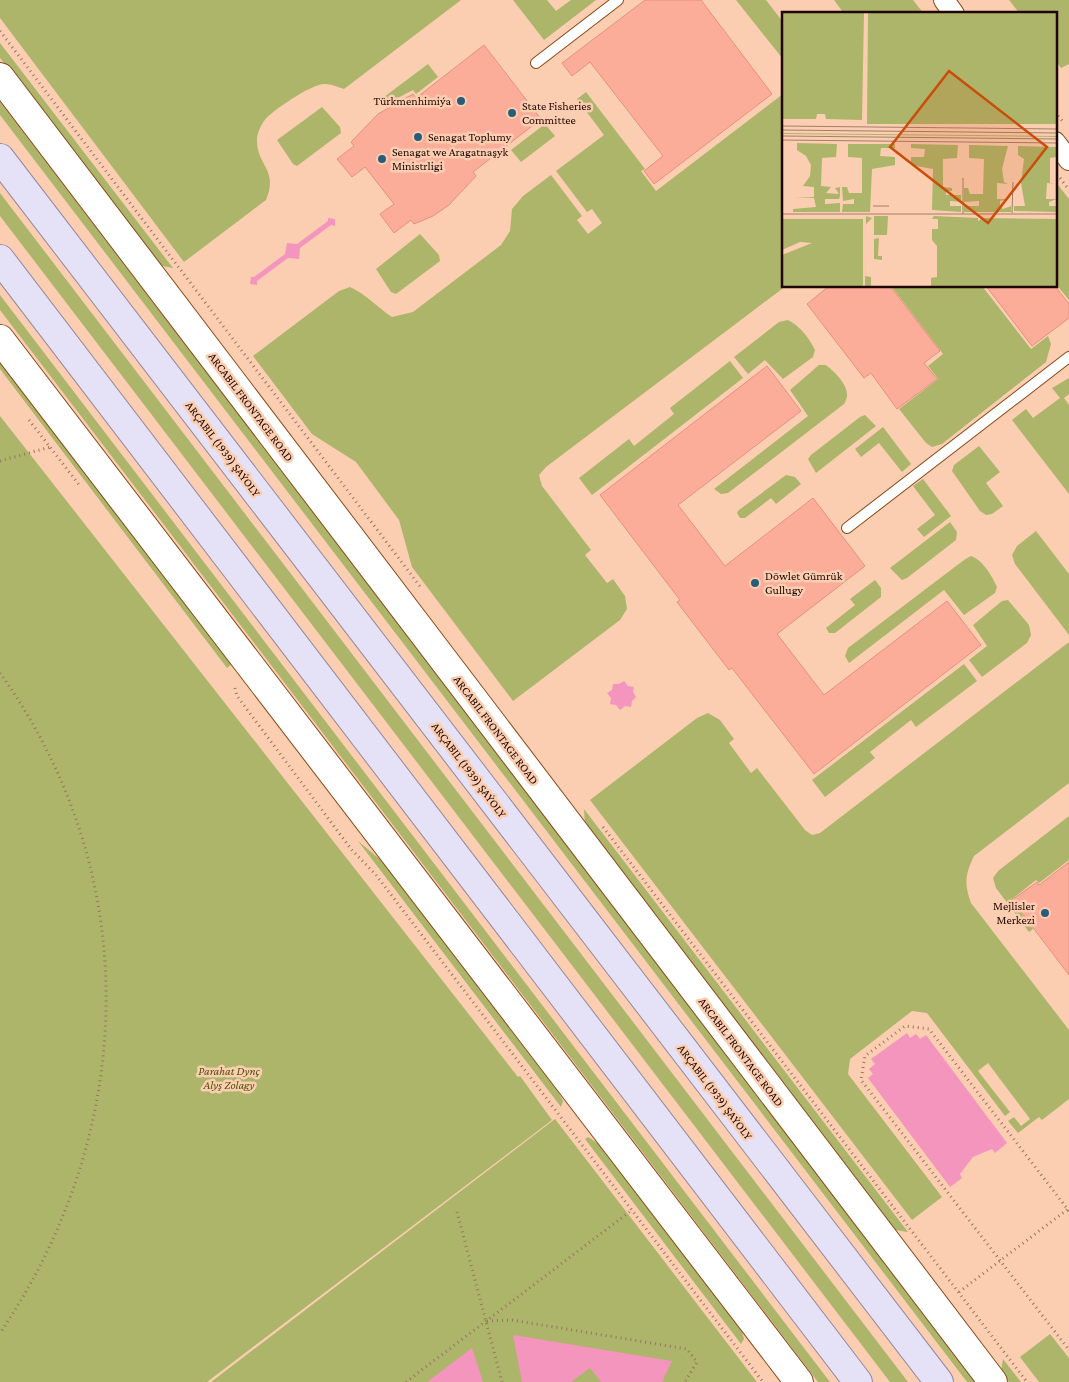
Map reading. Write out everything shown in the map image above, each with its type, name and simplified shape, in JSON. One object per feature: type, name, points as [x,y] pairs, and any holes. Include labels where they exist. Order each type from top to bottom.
[{"type":"main road","name":"ARÇABIL (1939) ŞAÝOLY","points":[[0,158],[939,1382]]},
{"type":"main road","points":[[0,259],[858,1382]]},
{"type":"street","points":[[944,0],[953,12]]},
{"type":"street","name":"ARCABIL FRONTAGE ROAD","points":[[0,77],[993,1382]]},
{"type":"street","points":[[1056,143],[1069,160]]},
{"type":"street","points":[[0,339],[799,1382]]},
{"type":"lane","points":[[536,63],[618,0]]},
{"type":"lane","points":[[847,528],[1069,357]]},
{"type":"path","points":[[0,31],[306,436],[377,526],[424,592]]},
{"type":"path","points":[[1056,113],[1069,130]]},
{"type":"path","points":[[1056,173],[1069,190]]},
{"type":"path","points":[[28,418],[86,494]]},
{"type":"path","points":[[0,461],[50,447]]},
{"type":"path","points":[[0,673],[23,705],[61,776],[84,844],[94,882],[107,1009],[102,1074],[88,1139],[76,1180],[66,1209],[37,1272],[0,1333]]},
{"type":"path","points":[[230,681],[236,689],[237,696],[261,732],[271,740],[297,779],[351,849],[376,875],[763,1382]]},
{"type":"path","points":[[600,823],[1027,1382]]},
{"type":"path","points":[[959,1292],[1000,1261],[1068,1210],[929,1029],[905,1026],[865,1056],[861,1080],[1000,1261],[1069,1350]]},
{"type":"path","points":[[406,1382],[632,1210]]},
{"type":"path","points":[[457,1212],[502,1382]]},
{"type":"path","points":[[486,1321],[512,1320],[688,1349],[697,1362],[685,1382]]},
{"type":"green space","points":[[0,0],[461,0],[344,89],[330,84],[319,85],[293,98],[268,116],[260,127],[257,139],[260,155],[269,174],[269,190],[266,200],[184,262],[0,18]]},
{"type":"green space","points":[[513,0],[547,0],[556,11],[571,0],[596,0],[544,40]]},
{"type":"green space","points":[[736,0],[766,0],[782,21],[782,58]]},
{"type":"green space","points":[[834,0],[913,0],[922,12],[841,12]]},
{"type":"green space","points":[[1009,0],[1069,0],[1069,64],[1061,68],[1056,61],[1056,12],[1018,12]]},
{"type":"green space","points":[[0,43],[173,268],[163,266],[153,259],[0,58]]},
{"type":"green space","points":[[428,64],[438,77],[416,94],[413,90],[384,105],[380,100]]},
{"type":"green space","points":[[586,92],[645,169],[641,171],[656,191],[782,95],[783,288],[546,467],[539,475],[542,486],[591,550],[585,555],[607,583],[613,579],[625,596],[627,609],[620,620],[513,701],[412,567],[399,520],[356,462],[312,434],[253,356],[339,291],[350,287],[361,293],[392,317],[413,312],[501,245],[510,231],[512,209],[523,196],[551,175],[582,216],[577,220],[588,234],[602,223],[592,209],[587,212],[556,171],[604,135],[577,99]]},
{"type":"green space","points":[[0,102],[977,1382],[967,1382],[0,115]]},
{"type":"green space","points":[[322,107],[340,127],[341,133],[297,166],[293,164],[277,140]]},
{"type":"green space","points":[[545,124],[555,136],[521,162],[511,150]]},
{"type":"green space","points":[[1056,182],[1069,199],[1069,300],[1056,284]]},
{"type":"green space","points":[[0,193],[908,1382],[890,1382],[0,216]]},
{"type":"green space","points":[[420,234],[439,255],[440,261],[396,294],[391,292],[376,269]]},
{"type":"green space","points":[[893,288],[984,288],[1031,349],[1048,336],[1051,344],[1046,362],[942,444],[932,447],[926,443],[899,409],[938,379],[928,366],[943,354]]},
{"type":"green space","points":[[0,295],[830,1382],[818,1382],[0,310]]},
{"type":"green space","points":[[788,320],[800,329],[810,341],[815,350],[813,357],[783,379],[765,360],[748,374],[734,357],[779,322]]},
{"type":"green space","points":[[0,359],[232,664],[227,668],[0,369]]},
{"type":"green space","points":[[730,361],[743,378],[592,495],[579,478],[629,439],[634,446],[674,414],[670,408]]},
{"type":"green space","points":[[819,365],[826,365],[843,383],[847,393],[847,399],[844,404],[728,493],[721,494],[714,489],[808,416],[790,390]]},
{"type":"green space","points":[[1069,378],[1069,394],[1064,398],[1069,405],[1069,494],[1012,420],[1026,409],[1033,418],[1060,398],[1052,388]]},
{"type":"green space","points":[[865,415],[876,426],[816,473],[808,459],[811,455]]},
{"type":"green space","name":"Parahat Dynç Alyş Zolagy","points":[[0,416],[518,1077],[520,1076],[552,1120],[207,1382],[0,1382]]},
{"type":"green space","points":[[883,427],[911,464],[902,472],[879,443],[861,457],[855,449]]},
{"type":"green space","points":[[979,446],[1000,472],[986,483],[1003,506],[992,514],[986,515],[980,511],[952,471],[954,465]]},
{"type":"green space","points":[[786,475],[795,477],[801,484],[776,504],[771,498],[745,518],[740,518],[737,513],[739,510]]},
{"type":"green space","points":[[923,479],[951,516],[924,537],[917,529],[935,515],[913,486]]},
{"type":"green space","points":[[950,522],[957,532],[956,540],[907,578],[902,580],[890,568]]},
{"type":"green space","points":[[1036,531],[1069,574],[1069,635],[1015,564],[1012,555],[1017,546]]},
{"type":"green space","points":[[971,556],[979,561],[990,573],[997,587],[995,593],[964,615],[944,590],[849,663],[845,656],[848,648]]},
{"type":"green space","points":[[875,580],[881,588],[881,597],[835,633],[829,633],[826,628],[855,605],[850,599]]},
{"type":"green space","points":[[1008,600],[1029,625],[1031,635],[1027,643],[982,677],[969,660],[987,646],[973,625],[1002,601]]},
{"type":"green space","points":[[1069,642],[1069,783],[974,856],[967,874],[966,884],[971,903],[1069,1030],[1069,1099],[1042,1120],[1039,1117],[1018,1133],[1008,1121],[1014,1117],[1021,1126],[1030,1119],[988,1063],[978,1071],[1010,1112],[1005,1116],[927,1013],[912,1011],[850,1059],[848,1074],[942,1197],[912,1220],[590,800],[697,718],[708,713],[720,720],[734,739],[729,743],[751,773],[757,768],[805,830],[812,835],[820,833]]},
{"type":"green space","points":[[964,664],[977,681],[916,727],[911,720],[870,752],[875,758],[825,797],[812,780]]},
{"type":"green space","points":[[584,809],[908,1232],[895,1230],[585,825]]},
{"type":"green space","points":[[1069,816],[1069,860],[1039,883],[1036,880],[1011,900],[1033,929],[1029,932],[996,888],[993,878],[998,871]]},
{"type":"green space","points":[[358,841],[382,861],[559,1093],[563,1101],[561,1107]]},
{"type":"green space","points":[[555,1119],[757,1382],[211,1382]]},
{"type":"green space","points":[[588,1137],[599,1144],[742,1332],[744,1339],[741,1344],[585,1139]]},
{"type":"green space","points":[[1050,1334],[1069,1358],[1069,1382],[1039,1382],[1020,1357]]},
{"type":"green space","points":[[1003,1359],[1021,1382],[1009,1382],[1001,1371]]},
{"type":"shaded area","points":[[328,218],[335,219],[335,226],[331,225],[300,248],[299,259],[288,258],[257,281],[257,285],[250,284],[251,277],[254,277],[285,254],[287,243],[297,244],[328,221]]},
{"type":"shaded area","points":[[624,681],[628,686],[634,687],[633,692],[636,697],[632,701],[631,707],[625,706],[620,710],[616,705],[610,704],[611,698],[607,693],[612,690],[613,684],[619,684]]},
{"type":"shaded area","points":[[907,1033],[910,1038],[916,1034],[920,1039],[926,1035],[1007,1143],[995,1153],[992,1149],[973,1157],[960,1174],[962,1178],[950,1187],[868,1078],[873,1074],[869,1069],[875,1064],[871,1059]]},
{"type":"shaded area","points":[[513,1335],[672,1361],[662,1382],[601,1382],[590,1368],[571,1382],[522,1382]]},
{"type":"shaded area","points":[[472,1348],[483,1382],[427,1382]]},
{"type":"building","points":[[645,0],[701,0],[772,94],[654,184],[644,171],[663,156],[590,62],[572,76],[562,63]]},
{"type":"building","name":"Senagat Toplumy","points":[[484,45],[541,119],[473,172],[476,176],[449,205],[433,216],[414,224],[411,220],[394,233],[380,214],[394,204],[365,167],[352,177],[337,159],[354,146],[351,142],[378,114],[413,94],[416,98]]},
{"type":"building","points":[[1056,287],[1069,304],[1069,318],[1032,346],[988,288]]},
{"type":"building","points":[[827,288],[892,288],[940,351],[924,363],[937,379],[897,409],[871,373],[864,378],[807,304]]},
{"type":"building","name":"Döwlet Gümrük Gullugy","points":[[767,366],[801,411],[678,505],[725,566],[813,498],[865,566],[777,634],[824,695],[947,601],[981,645],[814,774],[732,668],[729,670],[677,602],[680,600],[600,495]]},
{"type":"building","name":"Mejlisler Merkezi","points":[[1069,862],[1069,975],[1012,900],[1037,882],[1039,885]]},
{"type":"place","name":"Türkmenhimiýa","points":[[461,101]]},
{"type":"place","name":"State Fisheries Committee","points":[[512,113]]},
{"type":"place","name":"Senagat Toplumy","points":[[418,137]]},
{"type":"place","name":"Senagat we Aragatnaşyk Ministrligi","points":[[382,159]]},
{"type":"place","name":"Döwlet Gümrük Gullugy","points":[[755,583]]},
{"type":"place","name":"Mejlisler Merkezi","points":[[1045,913]]}]
